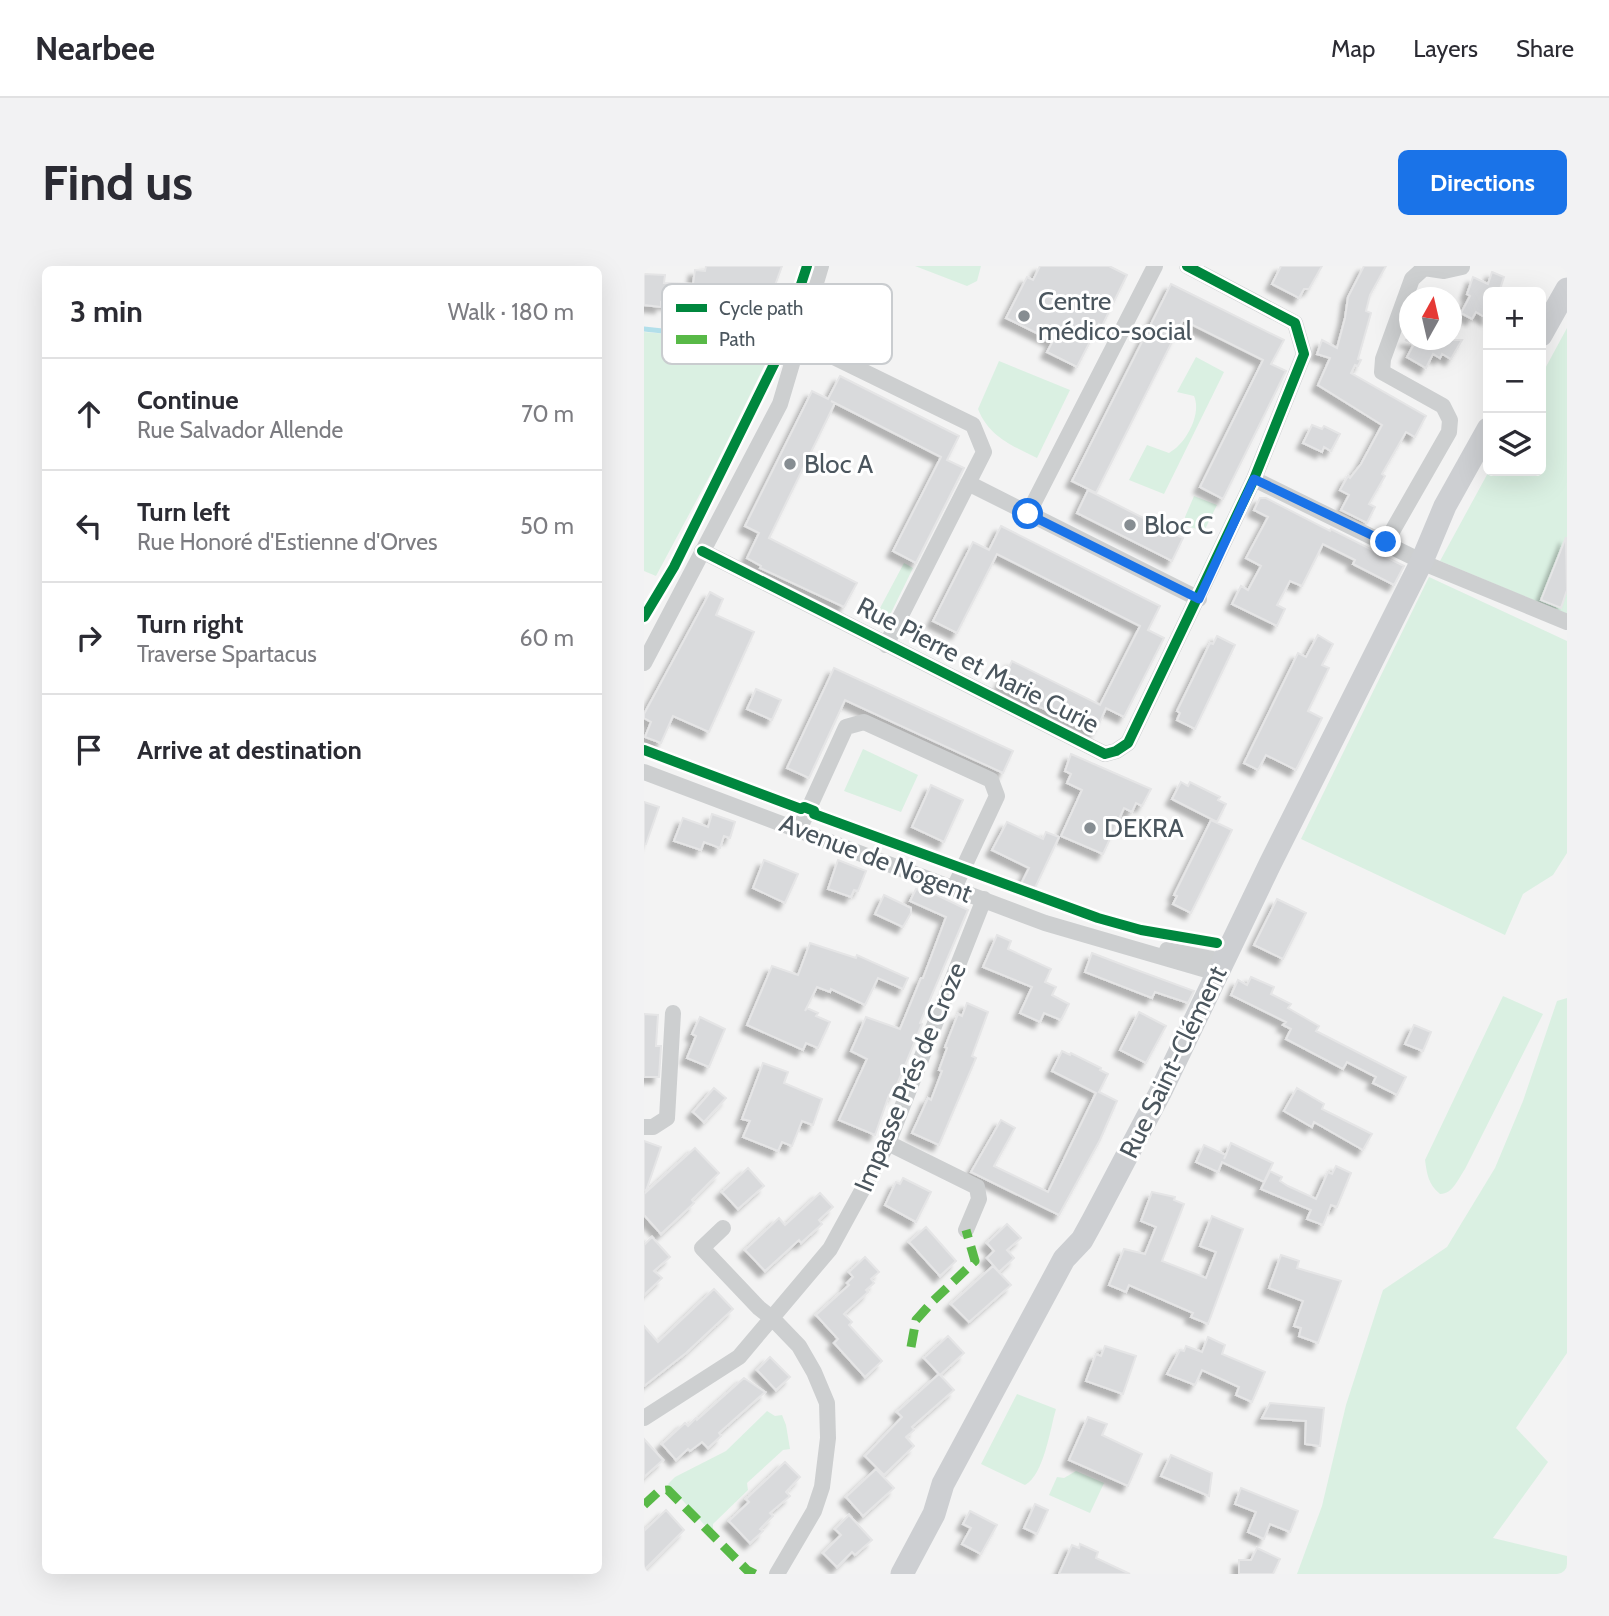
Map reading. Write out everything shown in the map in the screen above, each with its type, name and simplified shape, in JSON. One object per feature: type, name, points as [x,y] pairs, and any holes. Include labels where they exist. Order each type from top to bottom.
[{"type":"main road","points":[[1546,326],[1567,289]]},
{"type":"main road","name":"Rue Saint-Clément","points":[[902,1574],[934,1514],[943,1484],[1064,1259],[1082,1240],[1160,1093],[1422,561],[1445,506],[1483,438]]},
{"type":"street","points":[[816,284],[821,266]]},
{"type":"street","points":[[1028,514],[1155,266]]},
{"type":"street","points":[[968,483],[1199,599],[1254,479],[1304,354],[1295,323],[1187,266]]},
{"type":"street","points":[[1386,542],[1448,432],[1450,420],[1443,406],[1382,372],[1383,359],[1412,279],[1424,268],[1444,271],[1462,267]]},
{"type":"street","points":[[644,663],[780,404],[792,364]]},
{"type":"street","points":[[848,364],[973,425],[984,452],[886,645]]},
{"type":"street","points":[[1254,479],[1422,561],[1567,622]]},
{"type":"street","name":"Rue Pierre et Marie Curie","points":[[702,551],[1105,754],[1128,743],[1199,599]]},
{"type":"street","points":[[799,830],[846,727],[864,722],[991,780],[997,796],[954,888]]},
{"type":"street","name":"Avenue de Nogent","points":[[644,772],[1045,923],[1108,942],[1220,967]]},
{"type":"street","name":"Impasse Prés de Croze","points":[[644,1418],[740,1357],[830,1249],[888,1143],[984,899]]},
{"type":"street","points":[[644,1127],[653,1127],[667,1118],[673,1013]]},
{"type":"street","points":[[888,1143],[978,1187],[979,1199],[966,1230]]},
{"type":"street","points":[[723,1228],[702,1248],[799,1346],[814,1372],[827,1404],[828,1438],[822,1487],[814,1511],[777,1574]]},
{"type":"green space","points":[[915,266],[981,266],[977,281],[967,286]]},
{"type":"green space","points":[[1567,328],[1567,614],[1440,561],[1486,476],[1546,476],[1546,367]]},
{"type":"green space","points":[[644,332],[662,334],[662,364],[765,364],[656,576],[644,571]]},
{"type":"green space","points":[[1196,357],[1224,372],[1164,494],[1129,480],[1147,445],[1169,453],[1181,443],[1191,428],[1196,411],[1194,396],[1177,392]]},
{"type":"green space","points":[[999,361],[1070,390],[1037,458],[995,434],[978,409]]},
{"type":"green space","points":[[1194,496],[1217,505],[1204,531],[1186,526],[1185,517]]},
{"type":"green space","points":[[904,563],[913,568],[888,619],[876,621],[861,612],[863,608],[880,608]]},
{"type":"green space","points":[[1429,577],[1567,641],[1567,853],[1553,875],[1523,894],[1505,935],[1301,839]]},
{"type":"green space","points":[[863,749],[918,775],[901,812],[844,791]]},
{"type":"green space","points":[[1503,996],[1543,1014],[1465,1169],[1452,1189],[1440,1194],[1427,1174],[1425,1160]]},
{"type":"green space","points":[[1567,998],[1567,1353],[1516,1428],[1548,1462],[1493,1538],[1567,1556],[1567,1574],[1297,1574],[1322,1506],[1346,1405],[1383,1290],[1447,1247],[1495,1168],[1523,1101],[1557,1001]]},
{"type":"green space","points":[[1017,1394],[1056,1409],[1042,1462],[1032,1480],[1025,1485],[981,1464]]},
{"type":"green space","points":[[767,1411],[775,1416],[782,1415],[790,1449],[783,1450],[747,1483],[748,1490],[713,1524],[713,1531],[709,1530],[668,1484],[675,1477],[726,1451]]},
{"type":"green space","points":[[1076,1471],[1104,1483],[1090,1513],[1049,1495],[1057,1477],[1064,1478]]},
{"type":"building","points":[[706,266],[782,266],[776,284],[693,284],[695,270],[705,271]]},
{"type":"building","name":"Centre médico-social","points":[[1040,266],[1109,266],[1127,275],[1102,326],[1099,324],[1077,367],[1047,352],[1053,341],[1006,318],[1027,277],[1033,280]]},
{"type":"building","points":[[1281,266],[1322,266],[1309,289],[1304,289],[1299,298],[1272,284]]},
{"type":"building","points":[[1364,266],[1386,266],[1370,295],[1366,311],[1371,313],[1358,359],[1361,360],[1351,373],[1426,416],[1415,437],[1406,432],[1382,474],[1385,476],[1369,504],[1375,507],[1367,523],[1341,510],[1349,495],[1340,490],[1348,476],[1350,478],[1361,464],[1382,425],[1318,385],[1330,358],[1317,354],[1322,340],[1337,348],[1348,297]]},
{"type":"building","points":[[1492,272],[1504,277],[1501,287],[1483,287],[1483,316],[1476,312],[1472,319],[1462,314],[1470,296],[1467,294],[1473,277],[1488,284]]},
{"type":"building","points":[[644,274],[665,275],[664,283],[693,284],[662,284],[661,307],[644,305]]},
{"type":"building","points":[[1171,284],[1284,340],[1271,364],[1286,371],[1223,499],[1200,487],[1263,360],[1183,320],[1096,493],[1072,481]]},
{"type":"building","points":[[1411,350],[1456,350],[1451,359],[1442,354],[1440,358],[1433,354],[1426,368],[1407,357]]},
{"type":"building","points":[[840,376],[959,436],[947,460],[964,468],[916,563],[893,551],[941,457],[835,403],[769,538],[857,583],[844,607],[760,568],[761,566],[747,558],[759,533],[745,526],[812,391],[828,399]]},
{"type":"building","points":[[1312,425],[1322,429],[1324,426],[1340,434],[1331,451],[1324,447],[1322,452],[1303,443]]},
{"type":"building","name":"Bloc C","points":[[1088,490],[1183,538],[1172,561],[1077,513]]},
{"type":"building","points":[[1260,498],[1266,498],[1404,566],[1394,585],[1353,564],[1355,560],[1323,544],[1302,586],[1290,581],[1277,605],[1285,609],[1277,626],[1232,604],[1241,586],[1248,590],[1261,566],[1246,558],[1268,517],[1254,510]]},
{"type":"building","points":[[1001,526],[1160,606],[1148,630],[1164,638],[1124,717],[1106,708],[1095,733],[1012,694],[1013,692],[1000,685],[1012,661],[1100,705],[1140,626],[997,554],[957,633],[933,621],[973,542],[989,550]]},
{"type":"building","points":[[1566,537],[1567,590],[1561,608],[1541,600]]},
{"type":"building","points":[[710,592],[723,599],[716,615],[754,632],[709,732],[673,716],[661,743],[645,737],[651,722],[644,718],[644,714]]},
{"type":"building","points":[[1318,635],[1333,644],[1322,665],[1329,668],[1308,711],[1322,718],[1296,770],[1266,755],[1258,770],[1244,763],[1298,653],[1306,657]]},
{"type":"building","points":[[1217,636],[1235,645],[1195,729],[1177,720],[1180,713],[1177,711],[1210,643],[1213,644]]},
{"type":"building","points":[[834,668],[1013,751],[1003,773],[845,700],[809,778],[787,768]]},
{"type":"building","points":[[756,689],[781,700],[772,720],[747,709]]},
{"type":"building","points":[[1071,754],[1151,789],[1142,806],[1136,803],[1132,812],[1124,808],[1103,854],[1061,836],[1082,790],[1067,783],[1071,774],[1065,771]]},
{"type":"building","points":[[1181,782],[1188,786],[1190,782],[1220,797],[1218,800],[1226,804],[1217,822],[1172,799]]},
{"type":"building","points":[[931,785],[963,800],[944,842],[912,827]]},
{"type":"building","points":[[644,802],[659,807],[646,844],[644,844]]},
{"type":"building","points":[[712,814],[735,822],[730,838],[724,836],[720,848],[704,842],[701,850],[674,841],[683,818],[708,827]]},
{"type":"building","points":[[1211,820],[1232,830],[1191,913],[1173,904],[1177,896],[1174,895]]},
{"type":"building","points":[[1007,822],[1043,839],[1046,832],[1059,837],[1034,890],[1021,884],[1029,868],[992,850]]},
{"type":"building","points":[[764,860],[798,874],[785,903],[753,888]]},
{"type":"building","points":[[838,860],[866,871],[858,891],[854,890],[851,897],[828,889]]},
{"type":"building","points":[[916,889],[937,895],[968,910],[904,1068],[892,1096],[889,1095],[875,1135],[839,1120],[867,1059],[851,1051],[866,1017],[900,1029],[946,917],[910,901]]},
{"type":"building","points":[[884,895],[911,908],[903,927],[875,914]]},
{"type":"building","points":[[1277,899],[1306,913],[1283,959],[1254,945]]},
{"type":"building","points":[[997,935],[1011,941],[1008,949],[1051,969],[1045,982],[1056,987],[1052,995],[1069,1004],[1061,1020],[1044,1013],[1040,1022],[1020,1013],[1032,987],[983,967]]},
{"type":"building","points":[[810,943],[856,958],[857,955],[908,978],[903,989],[878,978],[865,1005],[831,989],[830,992],[817,987],[805,1011],[807,1008],[818,1013],[816,1016],[830,1022],[818,1048],[806,1043],[803,1050],[747,1025],[772,966],[798,975]]},
{"type":"building","points":[[1092,953],[1194,991],[1188,1003],[1155,992],[1152,998],[1085,972]]},
{"type":"building","points":[[1251,977],[1274,987],[1271,994],[1291,1004],[1288,1008],[1319,1026],[1316,1031],[1406,1077],[1397,1095],[1373,1083],[1376,1077],[1347,1062],[1343,1069],[1286,1039],[1291,1029],[1283,1025],[1286,1022],[1231,995],[1238,980],[1247,985]]},
{"type":"building","points":[[967,1003],[988,1012],[972,1056],[976,1058],[939,1145],[912,1133],[928,1098],[931,1100],[942,1071],[939,1070],[947,1048],[945,1047],[958,1014],[962,1016]]},
{"type":"building","points":[[1139,1012],[1166,1026],[1146,1063],[1120,1050]]},
{"type":"building","points":[[644,1014],[658,1015],[656,1046],[661,1046],[659,1077],[644,1077]]},
{"type":"building","points":[[700,1017],[725,1029],[709,1067],[687,1058],[696,1036],[692,1034]]},
{"type":"building","points":[[1414,1025],[1431,1032],[1423,1051],[1405,1044]]},
{"type":"building","points":[[1062,1051],[1101,1068],[1100,1070],[1108,1074],[1099,1092],[1117,1101],[1100,1140],[1059,1215],[971,1172],[1001,1120],[1015,1128],[994,1166],[1048,1192],[1096,1093],[1052,1071]]},
{"type":"building","points":[[763,1063],[788,1072],[784,1083],[822,1099],[813,1125],[802,1121],[792,1146],[782,1142],[778,1151],[743,1137],[750,1121],[742,1119]]},
{"type":"building","points":[[714,1088],[726,1098],[704,1122],[693,1112]]},
{"type":"building","points":[[1297,1088],[1324,1104],[1322,1109],[1372,1134],[1363,1150],[1314,1122],[1312,1127],[1284,1111]]},
{"type":"building","points":[[644,1141],[661,1147],[646,1191],[644,1190]]},
{"type":"building","points":[[1231,1143],[1273,1163],[1264,1182],[1222,1162],[1218,1172],[1196,1162],[1204,1145],[1226,1155]]},
{"type":"building","points":[[695,1148],[719,1173],[692,1200],[694,1203],[661,1234],[644,1215],[644,1194]]},
{"type":"building","points":[[1336,1166],[1351,1173],[1337,1207],[1331,1205],[1323,1225],[1307,1219],[1311,1210],[1261,1189],[1270,1171],[1282,1177],[1280,1181],[1288,1186],[1316,1199],[1328,1172],[1332,1174]]},
{"type":"building","points":[[748,1168],[764,1186],[738,1209],[722,1192]]},
{"type":"building","points":[[903,1178],[931,1192],[916,1222],[885,1205],[896,1182],[900,1184]]},
{"type":"building","points":[[1152,1192],[1175,1197],[1174,1200],[1184,1204],[1162,1261],[1206,1278],[1216,1252],[1200,1246],[1212,1216],[1243,1229],[1208,1324],[1191,1317],[1193,1313],[1129,1285],[1126,1292],[1109,1285],[1124,1249],[1145,1254],[1156,1227],[1141,1221]]},
{"type":"building","points":[[820,1193],[833,1207],[819,1220],[822,1224],[801,1243],[799,1240],[765,1271],[745,1250],[779,1218],[785,1225]]},
{"type":"building","points":[[1007,1224],[1021,1238],[1007,1250],[1014,1258],[999,1272],[987,1258],[994,1251],[987,1243]]},
{"type":"building","points":[[926,1227],[956,1261],[940,1276],[909,1242]]},
{"type":"building","points":[[652,1237],[670,1257],[654,1271],[662,1278],[644,1295],[644,1245]]},
{"type":"building","points":[[1281,1255],[1299,1261],[1297,1268],[1341,1281],[1318,1343],[1299,1336],[1301,1328],[1294,1326],[1303,1301],[1269,1288]]},
{"type":"building","points":[[865,1257],[879,1272],[871,1279],[874,1283],[866,1290],[868,1292],[844,1314],[852,1322],[849,1325],[882,1361],[865,1377],[834,1343],[838,1339],[816,1315],[849,1285],[847,1283],[853,1277],[849,1272]]},
{"type":"building","points":[[993,1266],[1011,1285],[969,1322],[951,1304]]},
{"type":"building","points":[[714,1289],[733,1309],[686,1353],[644,1386],[644,1326],[658,1342]]},
{"type":"building","points":[[948,1336],[964,1353],[940,1375],[954,1390],[912,1427],[914,1430],[906,1437],[914,1446],[884,1475],[865,1456],[902,1417],[897,1412],[939,1374],[924,1358]]},
{"type":"building","points":[[1208,1337],[1225,1345],[1222,1354],[1265,1372],[1252,1402],[1236,1395],[1239,1387],[1202,1370],[1195,1385],[1167,1374],[1180,1350],[1184,1351],[1186,1346],[1202,1352]]},
{"type":"building","points":[[1105,1346],[1136,1356],[1123,1394],[1086,1381],[1096,1354],[1101,1356]]},
{"type":"building","points":[[770,1357],[790,1377],[776,1390],[757,1370]]},
{"type":"building","points":[[744,1378],[765,1392],[719,1433],[721,1436],[708,1448],[702,1442],[690,1451],[688,1449],[676,1460],[662,1444],[685,1423],[688,1426],[696,1418],[697,1420]]},
{"type":"building","points":[[1270,1403],[1324,1408],[1320,1446],[1305,1444],[1306,1421],[1262,1418]]},
{"type":"building","points":[[1088,1417],[1107,1424],[1102,1435],[1142,1454],[1128,1486],[1069,1460]]},
{"type":"building","points":[[644,1439],[663,1460],[644,1477]]},
{"type":"building","points":[[1171,1455],[1212,1473],[1209,1496],[1161,1476]]},
{"type":"building","points":[[785,1462],[800,1477],[786,1492],[790,1496],[770,1513],[773,1516],[760,1529],[763,1531],[750,1543],[729,1521],[749,1502],[746,1499]]},
{"type":"building","points":[[876,1469],[894,1488],[863,1516],[846,1497]]},
{"type":"building","points":[[1241,1488],[1298,1511],[1290,1532],[1270,1524],[1264,1539],[1248,1532],[1256,1512],[1235,1504]]},
{"type":"building","points":[[1035,1504],[1048,1510],[1037,1534],[1024,1528]]},
{"type":"building","points":[[666,1510],[684,1530],[644,1570],[644,1531]]},
{"type":"building","points":[[970,1511],[997,1525],[981,1554],[962,1544],[971,1528],[963,1524]]},
{"type":"building","points":[[849,1515],[872,1540],[855,1555],[852,1552],[837,1567],[823,1553],[841,1535],[835,1529]]},
{"type":"building","points":[[1080,1544],[1098,1552],[1096,1558],[1130,1574],[1059,1574],[1072,1545],[1079,1548]]},
{"type":"building","points":[[1257,1548],[1280,1559],[1273,1574],[1239,1574],[1239,1560],[1251,1560]]},
{"type":"waterway","points":[[644,329],[662,331]]},
{"type":"marked path","points":[[911,1347],[916,1320],[975,1261],[966,1230]]},
{"type":"marked path","points":[[644,1505],[659,1491],[668,1490],[747,1570],[755,1574]]},
{"type":"cycle path","points":[[801,284],[807,266]]},
{"type":"cycle path","points":[[702,551],[1105,754],[1116,751],[1128,743],[1254,479],[1304,354],[1295,323],[1187,266]]},
{"type":"cycle path","points":[[644,617],[674,567],[774,364]]},
{"type":"cycle path","points":[[644,750],[1098,918],[1141,930],[1217,943]]},
{"type":"place","name":"Centre médico-social","points":[[1024,316]]},
{"type":"place","name":"Bloc A","points":[[790,464]]},
{"type":"place","name":"Bloc C","points":[[1130,525]]},
{"type":"place","name":"DEKRA","points":[[1090,828]]},
{"type":"route","points":[[1028,514],[1199,599],[1254,479],[1386,542]]}]
